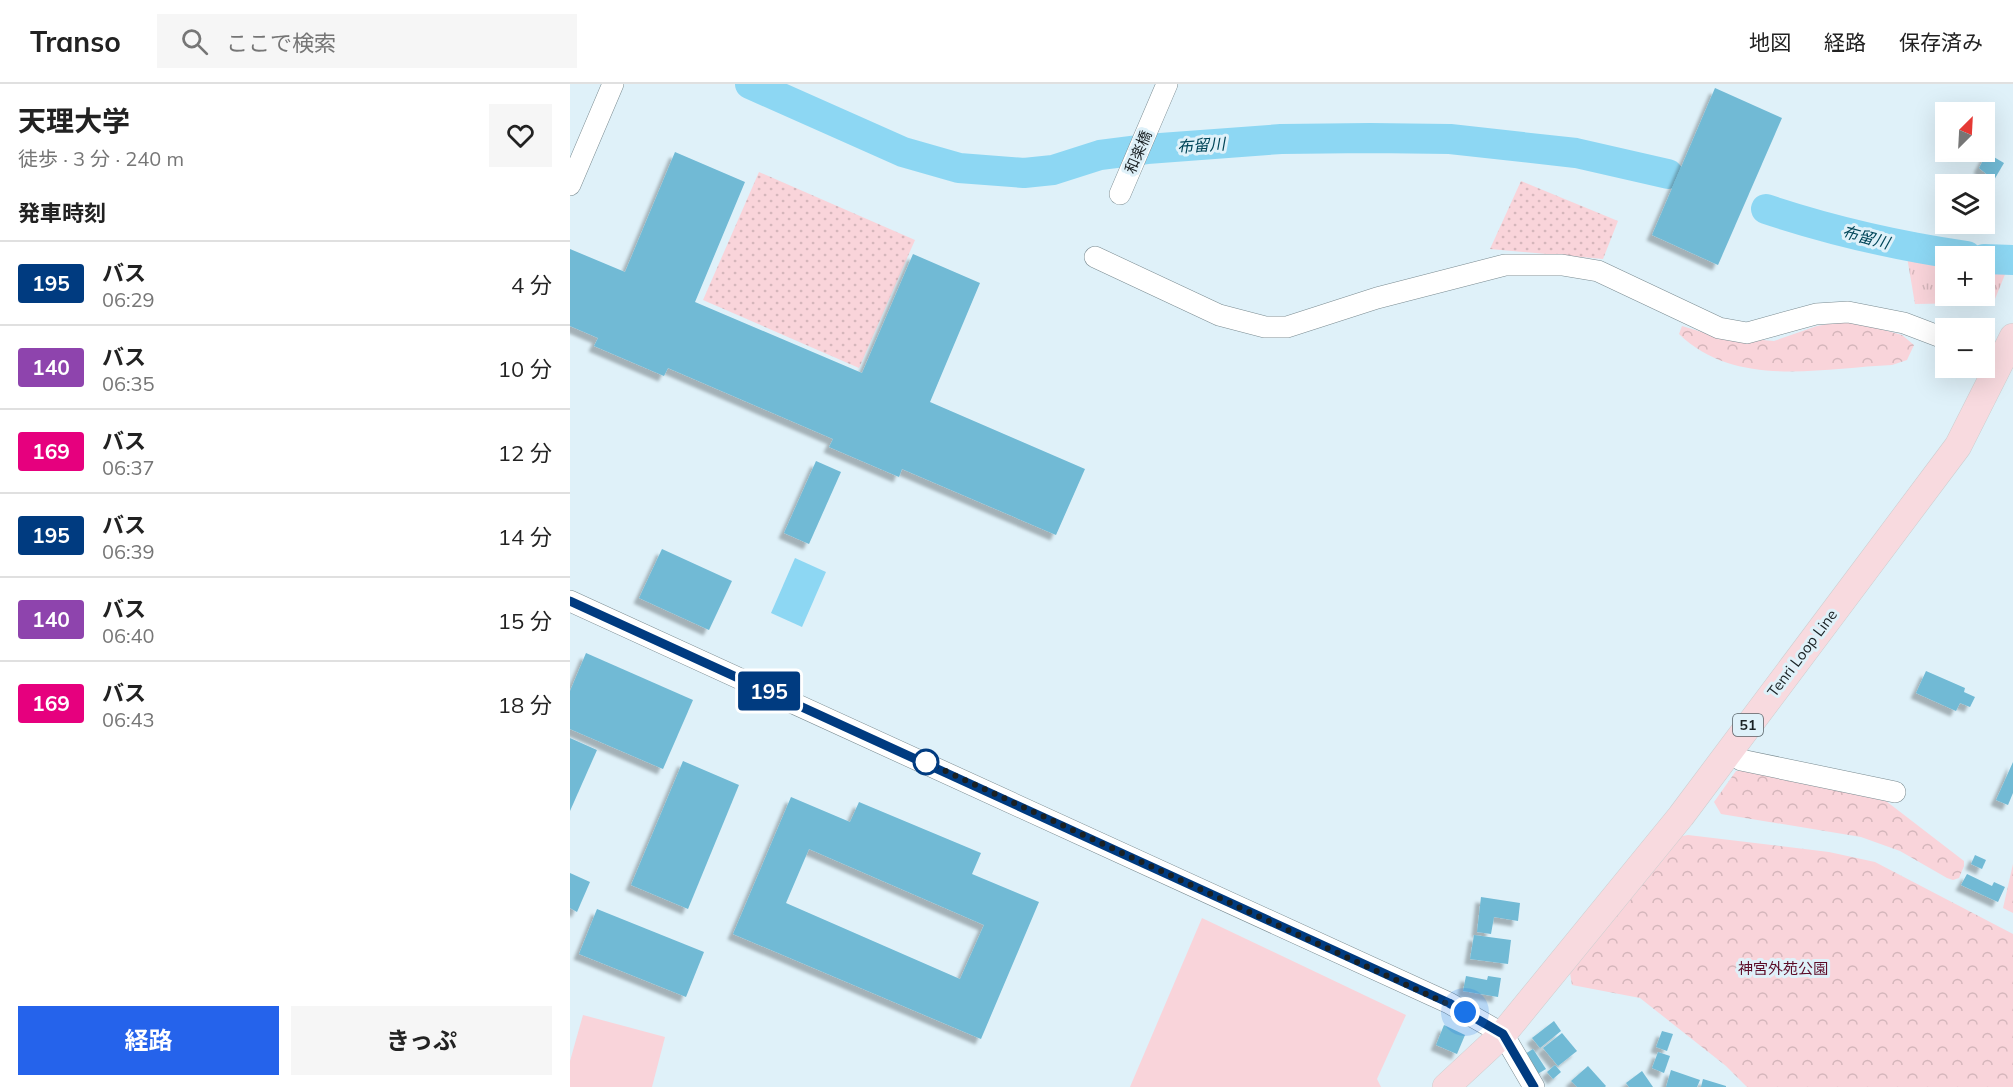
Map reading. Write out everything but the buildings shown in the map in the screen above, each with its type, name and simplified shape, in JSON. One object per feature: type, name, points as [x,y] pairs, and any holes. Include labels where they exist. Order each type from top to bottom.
[{"type":"main road","name":"Tenri Loop Line","points":[[1446,1087],[1503,1034],[1681,816],[1958,446],[2000,350]]},
{"type":"street","points":[[570,185],[613,84]]},
{"type":"street","name":"和楽橋","points":[[1120,195],[1167,84]]},
{"type":"street","points":[[1095,258],[1219,315],[1265,327],[1287,327],[1377,298],[1506,265],[1562,265],[1598,271],[1719,328],[1747,333],[1778,327],[1816,314],[1848,312],[1904,323],[1935,335]]},
{"type":"street","points":[[570,601],[1449,1003],[1503,1034],[1534,1087]]},
{"type":"street","points":[[1728,752],[1741,760],[1895,792]]},
{"type":"green space","points":[[759,172],[915,240],[859,368],[703,300]]},
{"type":"green space","points":[[1521,181],[1618,221],[1603,259],[1490,249]]},
{"type":"green space","points":[[1906,251],[1935,255],[1935,304],[1915,304]]},
{"type":"green space","points":[[1995,265],[2008,267],[1995,299]]},
{"type":"green space","points":[[1849,320],[1902,335],[1914,345],[1907,360],[1892,365],[1808,371],[1753,369],[1726,362],[1702,351],[1679,334],[1682,326],[1715,336],[1774,341],[1817,326]]},
{"type":"green space","points":[[1745,770],[1886,801],[1964,861],[1959,878],[1953,880],[1947,878],[1900,851],[1861,837],[1721,814],[1714,802],[1736,771]]},
{"type":"green space","name":"神宮外苑公園","points":[[1688,835],[1829,852],[1875,862],[2013,934],[2013,1087],[1747,1087],[1726,1066],[1640,998],[1572,985],[1569,967],[1672,838]]},
{"type":"green space","points":[[2013,864],[2013,913],[2003,908]]},
{"type":"green space","points":[[1202,918],[1406,1015],[1377,1079],[1381,1087],[1130,1087]]},
{"type":"green space","points":[[583,1015],[665,1037],[652,1087],[570,1087],[570,1061]]},
{"type":"water","points":[[795,558],[826,572],[802,627],[771,613]]},
{"type":"waterway","name":"布留川","points":[[750,84],[903,152],[959,168],[1024,173],[1053,170],[1100,155],[1147,149],[1281,139],[1370,138],[1450,139],[1576,153],[1668,174]]},
{"type":"waterway","name":"布留川","points":[[1766,209],[1865,237],[1935,251]]},
{"type":"waterway","name":"布留川","points":[[1995,259],[2013,260]]},
{"type":"bus line","name":"195","points":[[570,601],[1449,1003],[1503,1034],[1534,1087]]},
{"type":"route","points":[[926,762],[1465,1012]]}]
